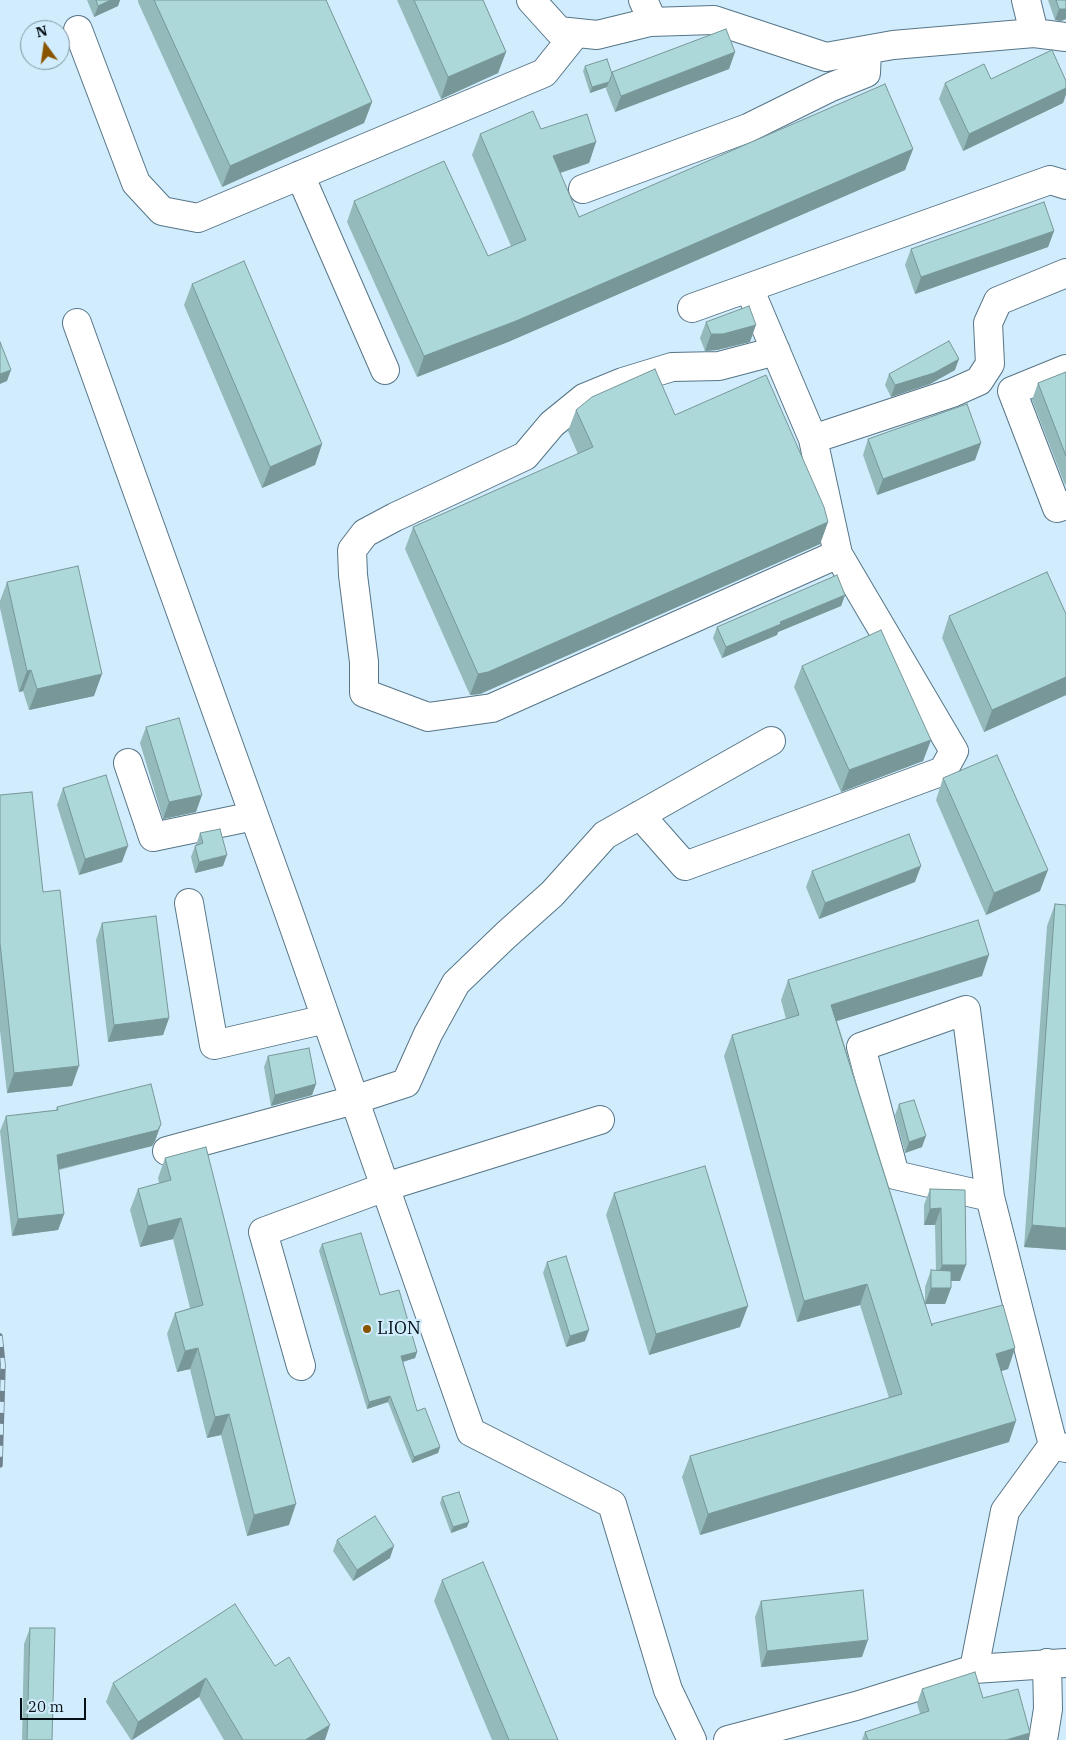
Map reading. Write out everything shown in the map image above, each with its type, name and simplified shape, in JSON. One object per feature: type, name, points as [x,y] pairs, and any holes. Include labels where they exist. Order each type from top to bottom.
[{"type":"lane","points":[[531,0],[559,31],[597,35],[648,11],[696,10],[714,20],[826,57],[892,45],[1034,33],[1066,37]]},
{"type":"lane","points":[[1026,0],[1034,33]]},
{"type":"lane","points":[[78,30],[136,183],[162,211],[198,218],[544,72],[576,33]]},
{"type":"lane","points":[[583,190],[748,128],[832,87],[866,73],[867,50]]},
{"type":"lane","points":[[300,175],[385,370]]},
{"type":"lane","points":[[692,308],[1050,180],[1066,184]]},
{"type":"lane","points":[[813,438],[952,393],[979,381],[990,364],[988,323],[998,301],[1066,273]]},
{"type":"lane","points":[[640,815],[685,866],[943,771],[954,751],[838,554],[813,438],[750,288]]},
{"type":"lane","points":[[78,323],[471,1432],[612,1504],[668,1690],[692,1740]]},
{"type":"lane","points":[[776,351],[719,366],[672,367],[623,382],[584,398],[552,424],[525,456],[365,533],[352,550],[353,575],[364,662],[364,693],[428,717],[492,708],[838,554]]},
{"type":"lane","points":[[1066,369],[1012,392],[1057,508],[1066,505]]},
{"type":"lane","points":[[168,1151],[354,1100],[406,1083],[428,1034],[456,984],[506,935],[552,894],[605,835],[771,741]]},
{"type":"lane","points":[[128,762],[153,837],[254,816]]},
{"type":"lane","points":[[189,903],[214,1045],[326,1019]]},
{"type":"lane","points":[[974,1669],[1005,1511],[1059,1447],[990,1197],[966,1010],[861,1047],[895,1175],[990,1197]]},
{"type":"lane","points":[[301,1366],[263,1232],[385,1187],[600,1120]]},
{"type":"lane","points":[[728,1740],[856,1706],[974,1669],[1056,1663],[1043,1740]]},
{"type":"building","points":[[96,0],[111,0],[98,6]]},
{"type":"building","points":[[154,0],[326,0],[372,102],[230,166]]},
{"type":"building","points":[[414,0],[483,0],[506,52],[448,77]]},
{"type":"building","points":[[1056,0],[1066,0],[1066,9],[1059,9]]},
{"type":"building","points":[[726,29],[735,52],[621,96],[612,72]]},
{"type":"building","points":[[1052,50],[1066,81],[1066,88],[969,134],[945,83],[984,64],[991,79]]},
{"type":"building","points":[[607,59],[612,74],[609,82],[592,87],[585,66]]},
{"type":"building","points":[[885,84],[913,149],[516,321],[424,356],[354,201],[444,161],[488,256],[526,240],[480,134],[533,111],[541,129],[587,114],[596,142],[553,156],[579,217]]},
{"type":"building","points":[[1044,202],[1054,231],[921,277],[911,249]]},
{"type":"building","points":[[244,261],[322,444],[270,467],[192,284]]},
{"type":"building","points":[[749,306],[756,325],[723,334],[711,334],[706,322]]},
{"type":"building","points":[[949,341],[959,359],[934,373],[895,385],[889,374]]},
{"type":"building","points":[[0,342],[11,370],[0,374]]},
{"type":"building","points":[[655,369],[675,415],[766,375],[824,507],[828,522],[488,672],[478,674],[413,527],[593,447],[576,410],[592,397]]},
{"type":"building","points":[[1066,372],[1066,456],[1038,383]]},
{"type":"building","points":[[967,404],[981,443],[883,479],[868,439]]},
{"type":"building","points":[[78,566],[102,674],[37,689],[31,670],[27,671],[7,582]]},
{"type":"building","points":[[1047,572],[1066,614],[1066,677],[992,710],[949,616]]},
{"type":"building","points":[[837,575],[845,595],[726,647],[717,627]]},
{"type":"building","points":[[881,630],[931,740],[849,770],[802,666]]},
{"type":"building","points":[[179,718],[202,795],[169,802],[146,727]]},
{"type":"building","points":[[997,755],[1048,870],[994,893],[943,778]]},
{"type":"building","points":[[106,775],[128,846],[85,859],[63,788]]},
{"type":"building","points":[[32,792],[43,892],[60,890],[79,1066],[14,1073],[0,943],[0,795]]},
{"type":"building","points":[[220,829],[227,855],[199,862],[195,846],[203,843],[200,833]]},
{"type":"building","points":[[909,834],[921,866],[825,903],[812,871]]},
{"type":"building","points":[[1055,904],[1066,905],[1066,1228],[1032,1225]]},
{"type":"building","points":[[156,916],[169,1018],[114,1025],[102,923]]},
{"type":"building","points":[[978,920],[989,955],[831,1005],[932,1326],[932,1324],[1003,1305],[1015,1348],[996,1354],[1016,1421],[708,1514],[690,1456],[902,1394],[867,1284],[804,1301],[732,1035],[799,1015],[788,980]]},
{"type":"building","points":[[309,1048],[316,1084],[275,1095],[268,1056]]},
{"type":"building","points":[[151,1084],[161,1124],[158,1130],[57,1155],[64,1214],[18,1219],[6,1116],[58,1110],[57,1107]]},
{"type":"building","points":[[914,1100],[926,1136],[909,1142],[899,1104]]},
{"type":"building","points":[[206,1147],[296,1504],[254,1515],[229,1414],[215,1417],[198,1348],[185,1351],[175,1313],[203,1305],[181,1218],[148,1226],[138,1189],[171,1180],[165,1158]]},
{"type":"building","points":[[705,1166],[748,1306],[656,1334],[614,1193]]},
{"type":"building","points":[[930,1189],[965,1190],[966,1265],[942,1265],[941,1208],[930,1209]]},
{"type":"building","points":[[361,1233],[380,1295],[399,1290],[417,1352],[401,1356],[417,1411],[425,1408],[440,1447],[414,1457],[390,1396],[369,1402],[322,1244]]},
{"type":"building","points":[[566,1256],[589,1330],[570,1336],[547,1262]]},
{"type":"building","points":[[931,1270],[951,1271],[951,1288],[931,1288]]},
{"type":"building","points":[[459,1492],[469,1522],[453,1527],[442,1497]]},
{"type":"building","points":[[375,1516],[394,1546],[357,1570],[337,1540]]},
{"type":"building","points":[[483,1562],[558,1740],[509,1740],[442,1580]]},
{"type":"building","points":[[863,1590],[868,1640],[767,1651],[761,1601]]},
{"type":"building","points":[[235,1604],[275,1666],[289,1657],[330,1725],[305,1740],[243,1740],[206,1678],[138,1722],[113,1683]]},
{"type":"building","points":[[30,1628],[55,1628],[52,1740],[27,1740]]},
{"type":"building","points":[[975,1672],[983,1698],[1018,1689],[1030,1733],[1006,1740],[868,1740],[865,1732],[929,1711],[922,1689]]},
{"type":"railway","points":[[0,1336],[3,1365],[0,1465]]},
{"type":"place","name":"LION","points":[[367,1329]]}]
